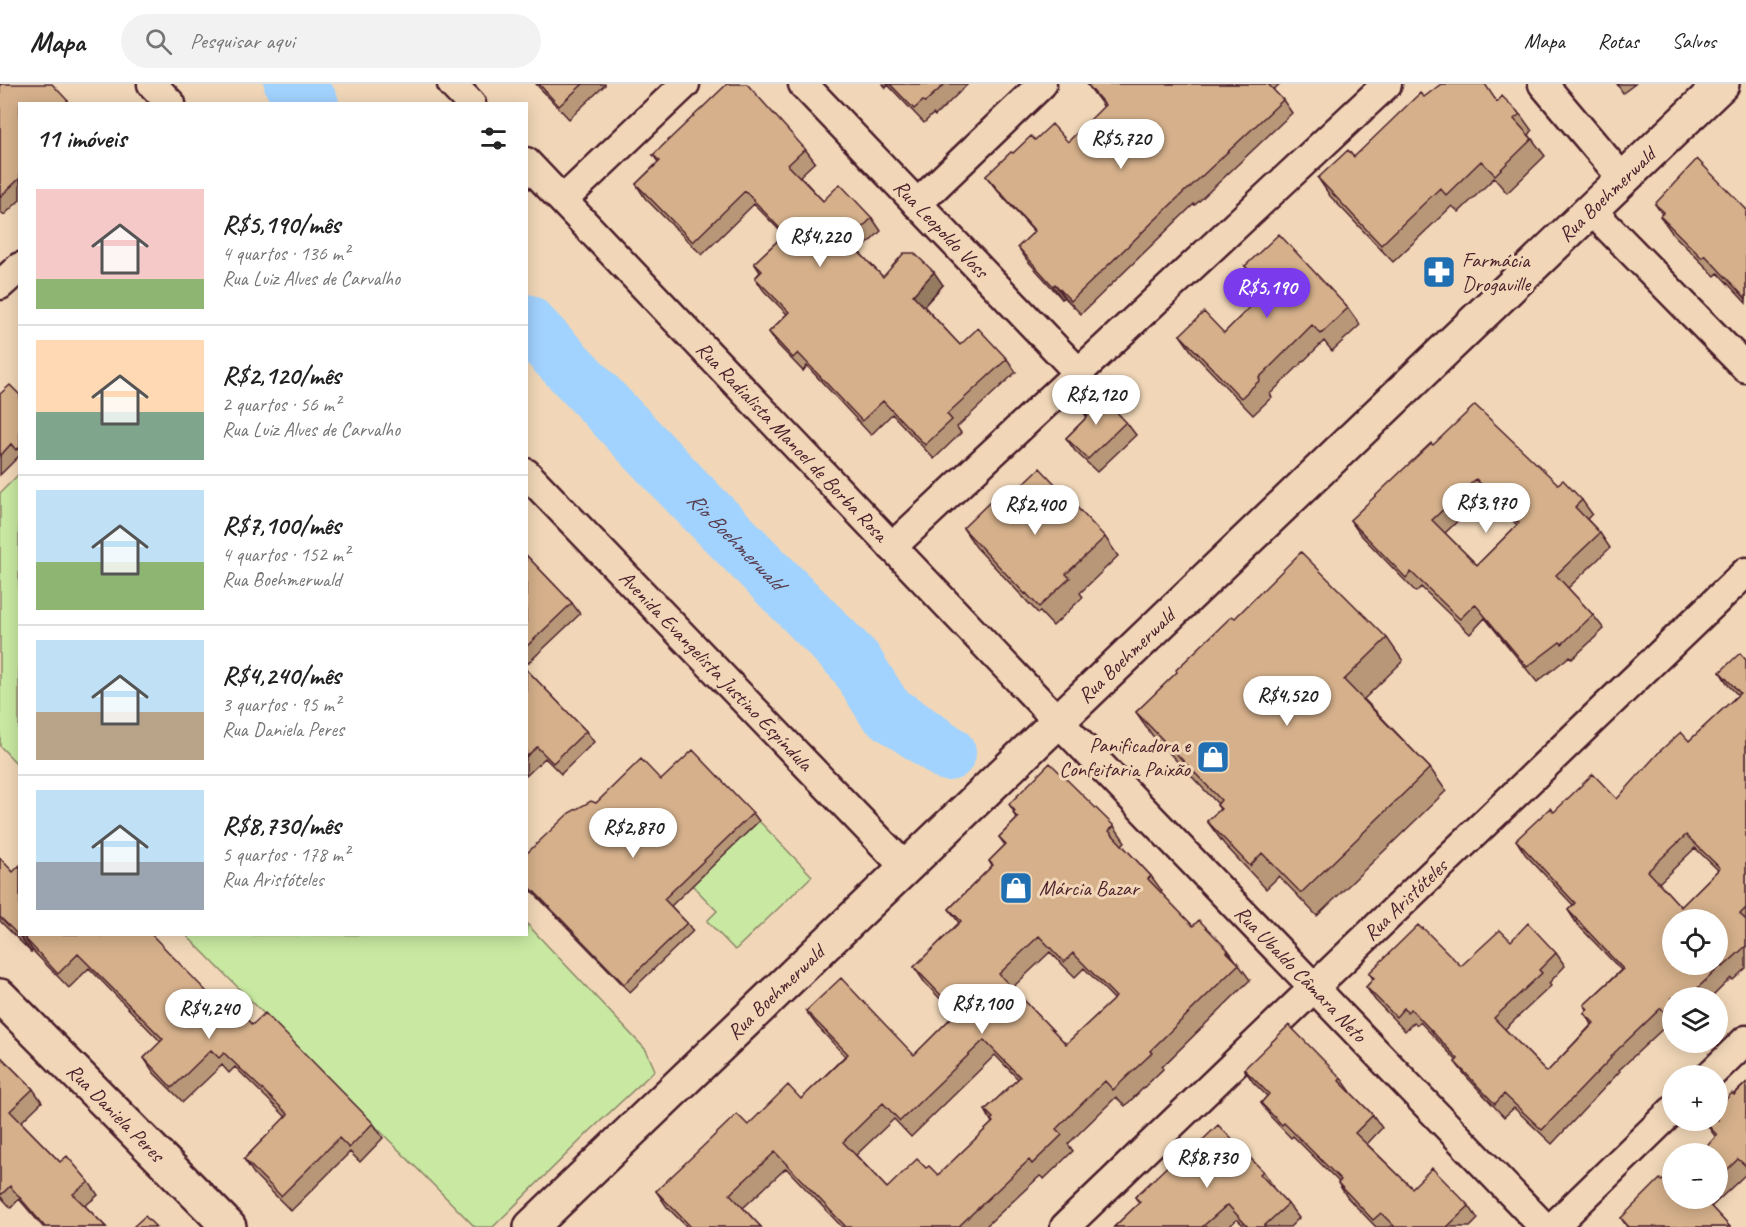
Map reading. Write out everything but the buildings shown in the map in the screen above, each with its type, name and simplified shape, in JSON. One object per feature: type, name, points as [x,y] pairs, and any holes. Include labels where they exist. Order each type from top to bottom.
[{"type":"main road","name":"Rua Boehmerwald","points":[[533,1226],[1722,84]]},
{"type":"main road","name":"Rua Daniela Peres","points":[[0,996],[229,1227]]},
{"type":"street","points":[[152,84],[169,102]]},
{"type":"street","points":[[452,84],[469,102]]},
{"type":"street","points":[[563,200],[685,84]]},
{"type":"street","name":"Rua Leopoldo Voss","points":[[803,84],[1078,372]]},
{"type":"street","points":[[917,204],[1042,84]]},
{"type":"street","points":[[892,547],[1387,84]]},
{"type":"street","points":[[1543,84],[1623,179]]},
{"type":"street","name":"Rua Radialista Manoel de Borba Rosa","points":[[528,164],[1058,722]]},
{"type":"street","points":[[1591,210],[1746,368]]},
{"type":"street","points":[[0,285],[18,269]]},
{"type":"street","name":"Avenida Evangelista Justino Espíndula","points":[[528,475],[905,867]]},
{"type":"street","name":"Rua Aristóteles","points":[[1065,1227],[1746,572]]},
{"type":"street","name":"Rua Ubaldo Câmara Neto","points":[[1058,722],[1544,1227]]},
{"type":"street","points":[[1720,1065],[1746,1040]]},
{"type":"street","points":[[1553,1227],[1662,1121]]},
{"type":"green space","points":[[18,475],[18,765],[0,746],[0,493]]},
{"type":"green space","points":[[759,821],[812,876],[735,950],[707,921],[717,911],[692,885]]},
{"type":"green space","points":[[528,925],[646,1050],[655,1070],[493,1227],[475,1227],[187,936],[528,936]]},
{"type":"waterway","name":"Rio Boehmerwald","points":[[292,84],[309,102]]},
{"type":"waterway","name":"Rio Boehmerwald","points":[[528,324],[694,499],[855,662],[885,710],[948,753]]},
{"type":"place","name":"Farmácia Drogaville","points":[[1439,272]]},
{"type":"place","name":"Panificadora e Confeitaria Paixão","points":[[1213,757]]},
{"type":"place","name":"Márcia Bazar","points":[[1016,888]]}]
